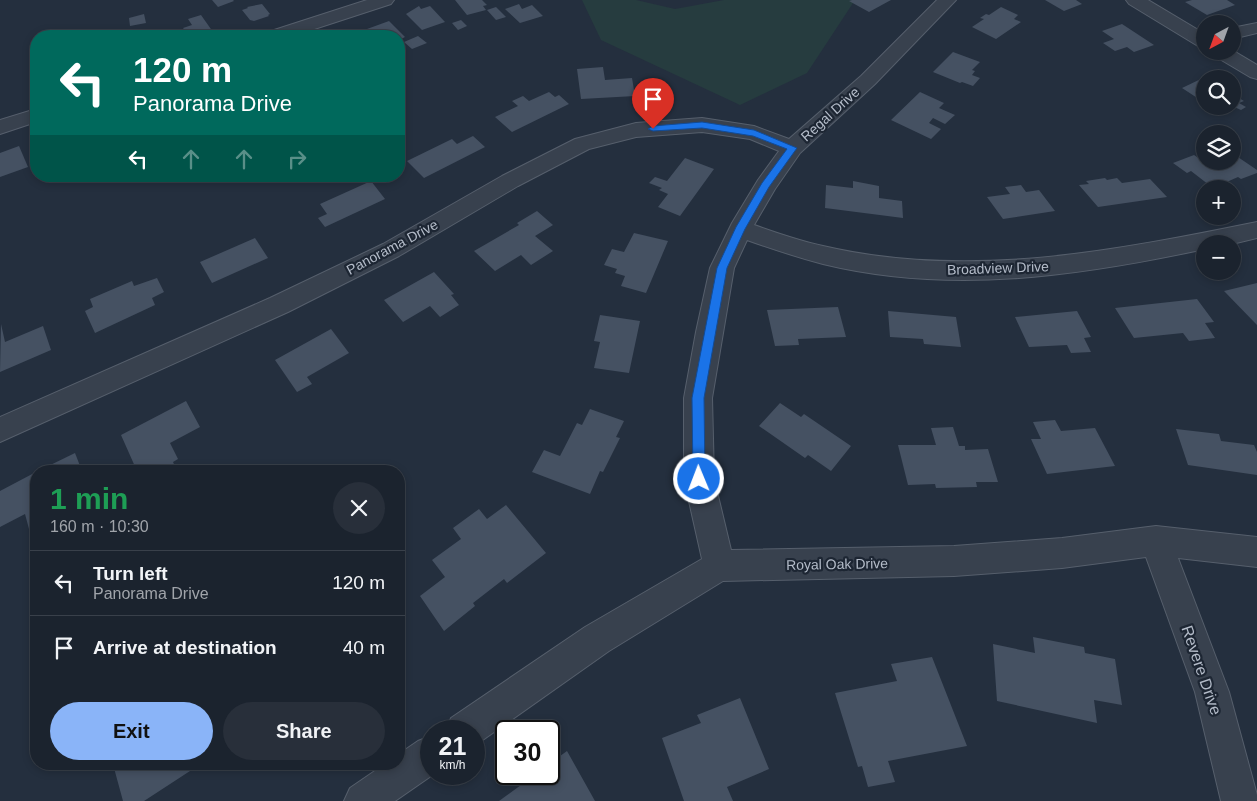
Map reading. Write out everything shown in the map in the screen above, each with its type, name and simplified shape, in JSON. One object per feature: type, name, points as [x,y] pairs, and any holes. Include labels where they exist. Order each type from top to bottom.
[{"type":"street","points":[[293,30],[385,0]]},
{"type":"street","name":"Regal Drive","points":[[719,566],[699,479],[698,398],[722,268],[740,229],[766,185],[792,148],[868,80],[914,31],[947,0]]},
{"type":"street","points":[[1135,0],[1196,37]]},
{"type":"street","points":[[1241,32],[1257,28]]},
{"type":"street","points":[[1235,60],[1257,73]]},
{"type":"street","points":[[0,127],[30,117]]},
{"type":"street","name":"Panorama Drive","points":[[0,430],[313,288],[391,250],[510,181],[582,144],[636,130],[702,125],[754,133],[792,148]]},
{"type":"street","name":"Broadview Drive","points":[[740,229],[823,255],[909,268],[968,272],[1033,268],[1133,256],[1257,230]]},
{"type":"street","name":"Royal Oak Drive","points":[[480,720],[597,639],[719,566],[954,561],[1062,553],[1156,541],[1257,552]]},
{"type":"street","name":"Revere Drive","points":[[1156,541],[1212,692],[1240,801]]},
{"type":"street","points":[[371,799],[420,762]]},
{"type":"green space","points":[[582,0],[636,0],[675,9],[724,0],[855,0],[807,73],[740,105],[601,40]]},
{"type":"building","points":[[212,0],[233,0],[234,1],[218,7]]},
{"type":"building","points":[[455,0],[482,0],[487,5],[483,6],[486,10],[467,15]]},
{"type":"building","points":[[891,0],[869,12],[849,1]]},
{"type":"building","points":[[1045,0],[1076,0],[1082,4],[1064,11]]},
{"type":"building","points":[[1192,0],[1227,0],[1235,5],[1207,15],[1185,2]]},
{"type":"building","points":[[262,4],[270,14],[254,21],[250,20],[242,10],[247,7]]},
{"type":"building","points":[[519,4],[522,9],[532,5],[543,16],[520,23],[505,9]]},
{"type":"building","points":[[419,6],[421,9],[430,6],[445,22],[422,30],[406,14]]},
{"type":"building","points":[[496,7],[506,17],[496,20],[487,10]]},
{"type":"building","points":[[1001,7],[1018,15],[1014,19],[1021,22],[996,39],[972,27],[984,19],[980,18],[986,14],[989,15]]},
{"type":"building","points":[[144,14],[146,23],[130,26],[129,18]]},
{"type":"building","points":[[201,15],[212,30],[184,30],[183,28],[192,25],[188,19]]},
{"type":"building","points":[[461,20],[467,26],[458,30],[452,23]]},
{"type":"building","points":[[389,21],[398,30],[368,30]]},
{"type":"building","points":[[1122,24],[1154,45],[1134,52],[1127,47],[1115,51],[1103,43],[1114,39],[1102,31]]},
{"type":"building","points":[[418,36],[427,43],[412,49],[405,42]]},
{"type":"building","points":[[953,52],[980,62],[972,70],[975,71],[972,75],[980,78],[973,86],[933,72]]},
{"type":"building","points":[[603,67],[605,80],[632,78],[635,96],[581,99],[577,69]]},
{"type":"building","points":[[1196,81],[1196,97],[1182,88]]},
{"type":"building","points":[[549,92],[555,97],[559,95],[569,104],[512,132],[495,117],[518,106],[512,101],[523,96],[529,101]]},
{"type":"building","points":[[920,92],[944,103],[939,108],[955,115],[945,124],[933,118],[929,123],[941,129],[931,139],[891,120]]},
{"type":"building","points":[[473,136],[485,147],[424,178],[407,161],[452,139],[457,144]]},
{"type":"building","points":[[19,146],[28,167],[0,177],[0,153]]},
{"type":"building","points":[[1194,155],[1196,156],[1196,170],[1241,170],[1241,159],[1257,170],[1257,173],[1241,179],[1238,177],[1231,180],[1203,180],[1191,171],[1187,173],[1173,163]]},
{"type":"building","points":[[685,158],[714,169],[680,216],[658,207],[668,194],[659,190],[662,188],[649,183],[655,177],[667,181]]},
{"type":"building","points":[[1105,178],[1107,180],[1117,178],[1122,183],[1150,179],[1167,197],[1098,207],[1079,185],[1089,184],[1086,181]]},
{"type":"building","points":[[853,181],[879,186],[879,198],[902,201],[903,218],[825,208],[826,185],[853,188]]},
{"type":"building","points":[[369,182],[372,182],[385,199],[325,227],[318,218],[327,214],[320,204]]},
{"type":"building","points":[[1021,185],[1026,192],[1039,190],[1055,211],[1003,219],[987,197],[1010,194],[1005,187]]},
{"type":"building","points":[[537,211],[553,225],[535,236],[553,251],[531,265],[521,255],[495,271],[474,251],[519,225],[517,223]]},
{"type":"building","points":[[634,233],[668,241],[646,293],[621,286],[625,276],[615,273],[617,269],[604,265],[612,249],[624,252]]},
{"type":"building","points":[[255,238],[268,258],[212,283],[200,262]]},
{"type":"building","points":[[434,272],[454,294],[451,295],[459,305],[440,317],[430,306],[403,322],[384,300]]},
{"type":"building","points":[[157,278],[164,292],[152,298],[155,305],[95,333],[85,311],[93,307],[90,299],[132,281],[134,286]]},
{"type":"building","points":[[1257,283],[1257,325],[1224,291]]},
{"type":"building","points":[[1197,299],[1214,322],[1205,323],[1215,338],[1189,341],[1183,333],[1134,338],[1115,308]]},
{"type":"building","points":[[838,307],[846,337],[798,339],[799,345],[775,346],[767,310]]},
{"type":"building","points":[[888,311],[956,317],[961,347],[924,344],[923,339],[890,337]]},
{"type":"building","points":[[1077,311],[1091,337],[1084,338],[1091,352],[1071,353],[1067,345],[1029,347],[1015,317]]},
{"type":"building","points":[[600,315],[640,321],[629,373],[594,368],[600,342],[594,341]]},
{"type":"building","points":[[1,324],[5,342],[43,326],[51,350],[0,372]]},
{"type":"building","points":[[331,329],[349,353],[307,377],[312,384],[297,392],[275,360]]},
{"type":"building","points":[[186,401],[200,427],[170,443],[178,459],[173,462],[174,465],[134,465],[121,435]]},
{"type":"building","points":[[780,403],[801,417],[804,414],[851,446],[831,471],[808,455],[805,458],[759,426]]},
{"type":"building","points":[[590,409],[624,421],[616,437],[620,438],[603,472],[600,471],[590,494],[532,472],[544,450],[560,456],[577,423],[582,425]]},
{"type":"building","points":[[1055,420],[1061,431],[1095,428],[1115,466],[1047,474],[1031,439],[1041,439],[1033,422]]},
{"type":"building","points":[[953,427],[959,446],[965,446],[965,450],[988,449],[998,482],[976,482],[977,487],[936,488],[935,484],[908,485],[898,445],[936,445],[931,428]]},
{"type":"building","points":[[1176,429],[1219,434],[1221,441],[1254,445],[1257,452],[1257,475],[1188,465]]},
{"type":"building","points":[[75,453],[80,465],[50,465]]},
{"type":"building","points":[[30,475],[30,529],[25,514],[0,527],[0,491]]},
{"type":"building","points":[[506,505],[546,553],[507,583],[504,579],[473,603],[475,606],[444,631],[420,596],[445,577],[432,560],[461,539],[453,528],[479,509],[487,519]]},
{"type":"building","points":[[1033,637],[1084,647],[1085,653],[1115,659],[1122,705],[1094,700],[1097,723],[997,701],[993,644],[1035,653]]},
{"type":"building","points":[[932,657],[967,746],[888,761],[895,782],[868,787],[862,766],[858,767],[835,693],[897,681],[891,664]]},
{"type":"building","points":[[740,698],[769,769],[727,787],[733,801],[684,801],[662,738],[701,723],[697,715]]},
{"type":"building","points":[[567,751],[595,801],[499,801],[521,785],[560,785],[560,756]]},
{"type":"building","points":[[115,770],[190,770],[144,801],[123,801]]},
{"type":"route","points":[[653,129],[702,125],[754,133],[792,148],[766,185],[740,229],[722,268],[698,398],[699,479]]}]
